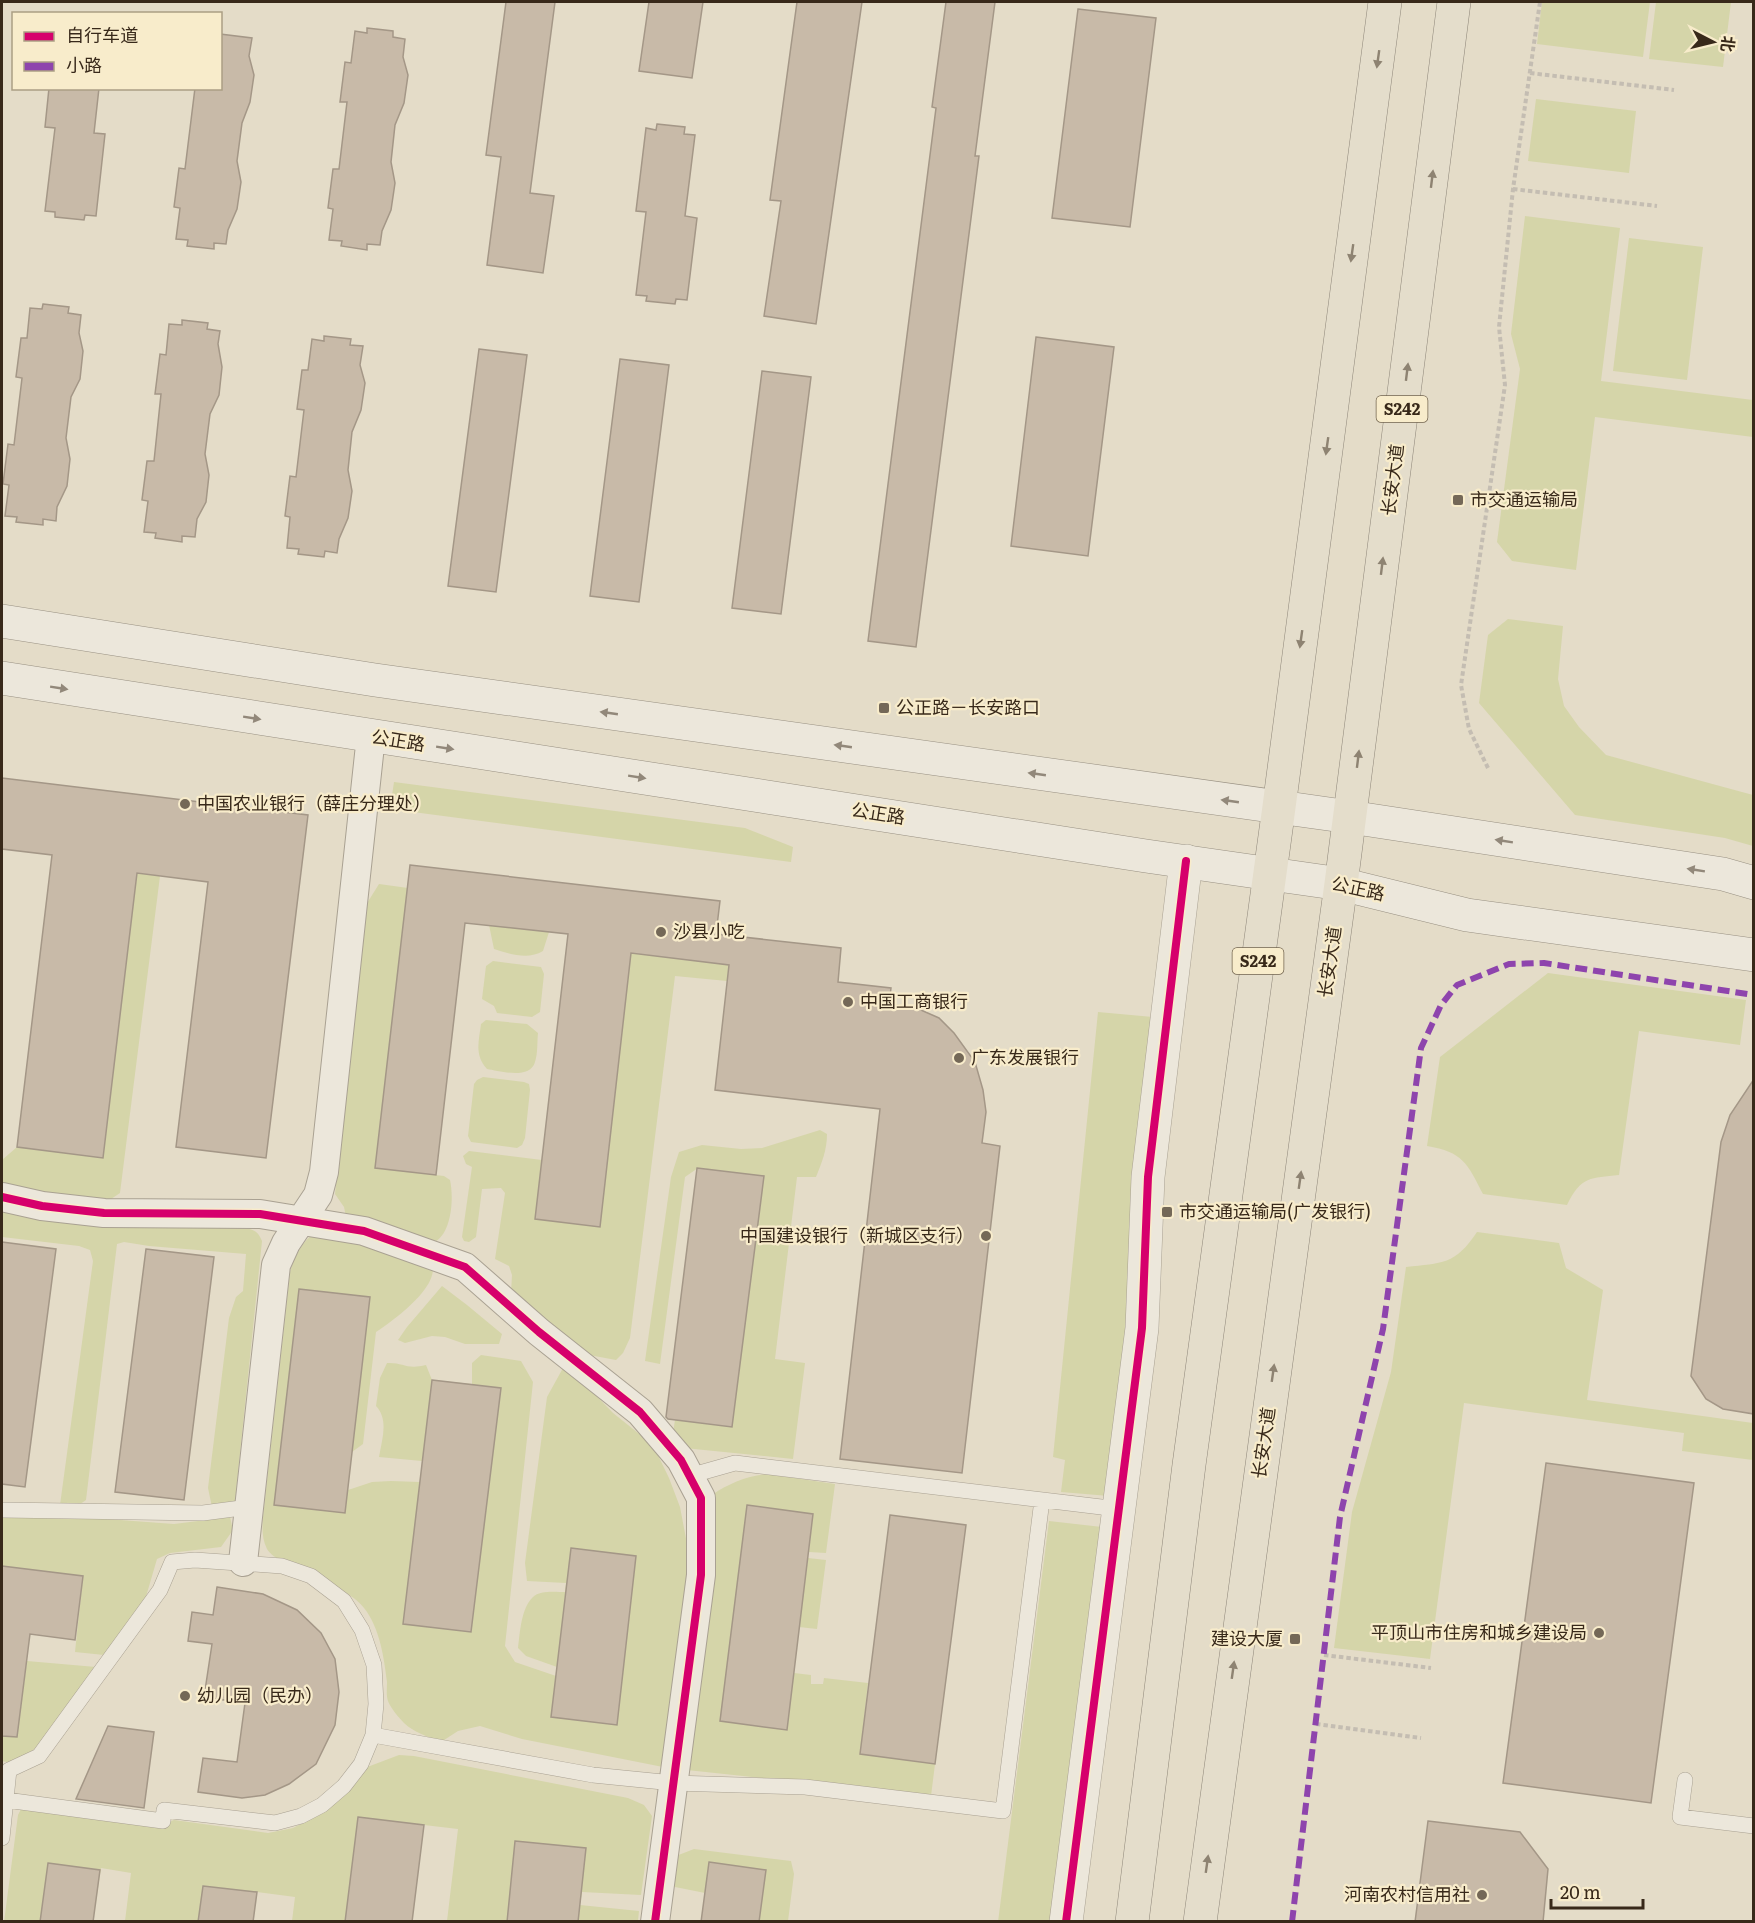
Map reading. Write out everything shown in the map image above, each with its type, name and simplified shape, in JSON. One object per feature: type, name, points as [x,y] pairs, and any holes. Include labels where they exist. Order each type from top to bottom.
[{"type":"main road","name":"S242","points":[[1132,1922],[1189,1466],[1280,807],[1385,2]]},
{"type":"main road","name":"长安大道","points":[[1200,1922],[1350,817],[1454,2]]},
{"type":"main road","points":[[2,621],[398,684],[1350,817],[1723,874],[1754,883]]},
{"type":"main road","name":"公正路","points":[[2,678],[1341,884],[1467,915],[1754,955]]},
{"type":"main road","points":[[1066,1922],[1142,1328],[1148,1177],[1186,861]]},
{"type":"street","points":[[243,1562],[276,1265],[286,1243],[318,1195],[324,1172],[370,736]]},
{"type":"street","points":[[2,1197],[42,1206],[104,1213],[260,1214],[364,1231],[465,1267],[539,1332],[640,1412],[681,1461],[700,1498],[701,1575],[655,1922]]},
{"type":"lane","points":[[689,1476],[735,1463],[1118,1509]]},
{"type":"lane","points":[[373,1735],[593,1775],[673,1783],[805,1787],[1003,1811],[1042,1500]]},
{"type":"lane","points":[[2,1510],[203,1513],[249,1507]]},
{"type":"lane","points":[[2,1838],[9,1770],[39,1755],[160,1590],[172,1562],[195,1560],[243,1562],[282,1566],[312,1576],[344,1602],[362,1630],[374,1665],[376,1704],[373,1735],[361,1764],[344,1786],[322,1805],[302,1816],[276,1823],[164,1810],[163,1821],[6,1800]]},
{"type":"lane","points":[[1685,1780],[1680,1817],[1754,1826]]},
{"type":"path","points":[[1488,768],[1469,729],[1461,685],[1505,385],[1499,327],[1513,189],[1540,2]]},
{"type":"path","points":[[1530,72],[1674,90]]},
{"type":"path","points":[[1513,189],[1657,206]]},
{"type":"path","points":[[1324,1655],[1431,1668]]},
{"type":"path","points":[[1316,1724],[1422,1738]]},
{"type":"green space","points":[[1542,2],[1650,2],[1643,57],[1537,44]]},
{"type":"green space","points":[[1656,2],[1731,2],[1723,67],[1649,59]]},
{"type":"green space","points":[[1536,99],[1636,111],[1629,173],[1528,161]]},
{"type":"green space","points":[[1525,216],[1620,228],[1601,381],[1753,400],[1753,437],[1595,417],[1576,570],[1512,561],[1497,542],[1520,369],[1511,334]]},
{"type":"green space","points":[[1629,238],[1703,247],[1687,380],[1613,371]]},
{"type":"green space","points":[[1508,619],[1563,626],[1558,679],[1564,706],[1579,727],[1606,755],[1753,795],[1753,846],[1725,838],[1575,815],[1479,703],[1488,635]]},
{"type":"green space","points":[[394,782],[745,828],[793,847],[791,862],[390,809]]},
{"type":"green space","points":[[137,873],[160,876],[120,1193],[105,1203],[3,1187],[2,1160],[17,1147],[103,1157]]},
{"type":"green space","points":[[379,884],[408,888],[376,1168],[444,1176],[450,1180],[452,1196],[448,1224],[439,1239],[433,1243],[346,1217],[344,1207],[335,1194],[364,908]]},
{"type":"green space","points":[[489,925],[549,932],[543,951],[531,955],[519,955],[494,949]]},
{"type":"green space","points":[[631,953],[729,965],[727,981],[675,976],[630,1338],[623,1353],[616,1360],[589,1355],[511,1293],[512,1275],[509,1266],[495,1259],[505,1193],[501,1188],[482,1189],[476,1237],[469,1242],[464,1241],[462,1237],[472,1167],[466,1164],[463,1156],[469,1151],[542,1160],[535,1219],[600,1226]]},
{"type":"green space","points":[[493,961],[541,967],[544,974],[540,1012],[532,1017],[497,1013],[494,1006],[482,999],[486,966]]},
{"type":"green space","points":[[1548,973],[1746,1000],[1740,1045],[1639,1031],[1619,1175],[1588,1180],[1577,1188],[1567,1205],[1483,1194],[1473,1174],[1462,1161],[1449,1152],[1427,1146],[1440,1057]]},
{"type":"green space","points":[[1098,1012],[1153,1017],[1128,1329],[1109,1496],[1061,1492],[1065,1460],[1053,1457]]},
{"type":"green space","points":[[486,1020],[527,1024],[538,1033],[537,1055],[532,1068],[521,1073],[487,1069],[480,1058],[478,1048],[481,1024]]},
{"type":"green space","points":[[483,1077],[529,1084],[525,1138],[522,1145],[517,1148],[471,1142],[468,1136],[474,1084]]},
{"type":"green space","points":[[820,1130],[827,1134],[827,1140],[816,1177],[797,1177],[775,1359],[805,1363],[793,1459],[684,1448],[673,1433],[675,1420],[731,1427],[763,1176],[698,1168],[685,1177],[660,1364],[645,1361],[671,1177],[679,1152],[702,1145],[741,1149],[762,1148]]},
{"type":"green space","points":[[2,1211],[105,1224],[249,1229],[259,1235],[262,1241],[235,1502],[212,1507],[208,1488],[229,1318],[236,1297],[243,1291],[246,1254],[124,1242],[117,1244],[86,1500],[76,1507],[60,1505],[93,1261],[90,1250],[79,1246],[2,1237]]},
{"type":"green space","points":[[317,1231],[433,1268],[432,1277],[427,1286],[412,1304],[376,1332],[363,1444],[352,1452],[348,1490],[372,1482],[420,1482],[422,1461],[379,1457],[383,1424],[380,1411],[376,1406],[380,1378],[387,1363],[414,1367],[426,1365],[432,1380],[472,1384],[472,1363],[481,1355],[521,1361],[533,1382],[505,1646],[515,1662],[556,1676],[557,1667],[526,1656],[518,1648],[522,1621],[533,1597],[540,1593],[565,1592],[566,1583],[527,1581],[525,1563],[547,1397],[563,1368],[584,1383],[613,1413],[653,1445],[680,1507],[688,1549],[687,1608],[663,1767],[522,1739],[480,1726],[458,1731],[441,1742],[416,1732],[402,1721],[388,1701],[386,1673],[380,1643],[374,1625],[364,1608],[342,1590],[284,1563],[267,1549],[263,1533],[263,1517],[290,1272],[300,1249]]},
{"type":"green space","points":[[1477,1232],[1559,1243],[1566,1268],[1603,1290],[1587,1400],[1753,1423],[1753,1460],[1682,1451],[1684,1433],[1464,1403],[1430,1659],[1334,1648],[1352,1512],[1391,1372],[1406,1267],[1438,1263],[1454,1257],[1462,1251]]},
{"type":"green space","points":[[442,1286],[502,1334],[499,1344],[465,1344],[445,1337],[432,1336],[405,1343],[398,1340]]},
{"type":"green space","points":[[767,1474],[835,1484],[826,1553],[809,1552],[813,1514],[747,1506],[720,1721],[787,1729],[794,1673],[811,1675],[811,1684],[823,1684],[824,1678],[868,1683],[860,1754],[935,1764],[931,1796],[687,1770],[712,1495],[738,1481]]},
{"type":"green space","points":[[2,1517],[93,1518],[174,1524],[230,1517],[233,1530],[221,1547],[170,1553],[157,1559],[145,1600],[104,1655],[75,1652],[83,1576],[2,1566]]},
{"type":"green space","points":[[1049,1521],[1102,1527],[1052,1921],[998,1922]]},
{"type":"green space","points":[[808,1558],[826,1560],[817,1629],[799,1627]]},
{"type":"green space","points":[[27,1661],[96,1667],[39,1745],[16,1764],[2,1761],[2,1713],[20,1715]]},
{"type":"green space","points":[[399,1755],[628,1798],[644,1805],[652,1816],[641,1895],[582,1892],[580,1905],[639,1911],[638,1921],[447,1921],[458,1829],[424,1825],[412,1921],[292,1921],[295,1897],[257,1892],[253,1921],[125,1921],[131,1873],[101,1868],[93,1921],[4,1922],[18,1815],[21,1809],[163,1824],[174,1820],[268,1833],[293,1828],[318,1815],[362,1769]]},
{"type":"green space","points":[[694,1849],[791,1861],[794,1874],[788,1921],[701,1921],[705,1893],[670,1886],[676,1856]]},
{"type":"building","points":[[506,2],[555,2],[530,193],[554,196],[543,273],[487,265],[501,157],[486,155]]},
{"type":"building","points":[[649,2],[703,2],[692,78],[639,71]]},
{"type":"building","points":[[797,2],[862,2],[816,324],[764,316],[781,201],[770,200]]},
{"type":"building","points":[[946,2],[995,2],[975,156],[979,156],[916,647],[868,641],[936,108],[932,107]]},
{"type":"building","points":[[1078,9],[1156,18],[1130,227],[1052,218]]},
{"type":"building","points":[[367,28],[393,31],[393,37],[405,39],[403,57],[408,75],[404,103],[395,125],[391,162],[395,183],[391,210],[382,231],[380,245],[367,244],[367,250],[341,246],[342,241],[329,240],[333,209],[328,208],[333,169],[339,169],[347,102],[340,102],[345,62],[351,63],[355,31],[367,33]]},
{"type":"building","points":[[222,34],[252,38],[249,56],[254,75],[250,102],[242,123],[237,161],[241,182],[237,209],[228,230],[226,244],[214,243],[214,249],[187,246],[188,240],[176,239],[180,208],[174,207],[179,168],[185,169],[195,90],[222,90]]},
{"type":"building","points":[[49,90],[99,90],[94,133],[105,134],[96,216],[85,215],[84,220],[55,217],[55,212],[45,211],[55,128],[45,127]]},
{"type":"building","points":[[657,124],[685,127],[684,134],[695,135],[685,216],[697,218],[687,300],[676,299],[675,304],[646,301],[647,296],[636,295],[646,212],[636,211],[646,128],[656,130]]},
{"type":"building","points":[[43,304],[69,307],[68,313],[81,315],[79,333],[83,351],[80,379],[71,397],[66,438],[70,459],[67,486],[57,507],[56,521],[43,519],[43,525],[16,522],[17,517],[5,516],[9,485],[3,484],[8,444],[14,445],[22,378],[16,377],[21,338],[27,338],[30,308],[42,309]]},
{"type":"building","points":[[182,320],[208,323],[207,329],[220,331],[218,344],[222,367],[219,395],[210,414],[205,454],[209,475],[206,502],[197,519],[195,537],[182,536],[182,542],[155,538],[156,533],[144,532],[148,501],[142,500],[147,461],[154,461],[161,394],[155,394],[160,354],[166,355],[169,324],[182,325]]},
{"type":"building","points":[[324,336],[351,339],[350,345],[363,346],[360,365],[365,383],[361,410],[352,432],[348,470],[352,491],[348,518],[339,539],[337,553],[325,551],[324,557],[298,554],[299,549],[287,548],[290,517],[285,516],[290,476],[296,477],[304,410],[297,409],[302,370],[308,370],[312,339],[324,341]]},
{"type":"building","points":[[1036,337],[1114,347],[1088,556],[1011,546]]},
{"type":"building","points":[[479,349],[527,355],[496,592],[448,586]]},
{"type":"building","points":[[620,359],[669,365],[639,602],[590,596]]},
{"type":"building","points":[[762,371],[811,377],[781,614],[732,608]]},
{"type":"building","points":[[2,778],[308,815],[266,1158],[176,1147],[208,882],[137,873],[103,1158],[17,1147],[52,855],[2,849]]},
{"type":"building","points":[[410,865],[720,901],[716,934],[841,948],[838,982],[891,988],[889,1004],[914,1007],[939,1018],[954,1033],[975,1062],[983,1090],[986,1112],[982,1143],[1000,1146],[962,1473],[840,1459],[880,1109],[715,1090],[729,965],[631,953],[600,1227],[535,1219],[568,934],[465,923],[436,1175],[375,1168]]},
{"type":"building","points":[[1754,1079],[1754,1414],[1723,1409],[1706,1399],[1691,1376],[1721,1142],[1730,1115]]},
{"type":"building","points":[[697,1168],[764,1176],[732,1427],[666,1417]]},
{"type":"building","points":[[2,1242],[56,1249],[25,1487],[2,1484]]},
{"type":"building","points":[[146,1249],[214,1257],[184,1500],[115,1492]]},
{"type":"building","points":[[299,1289],[370,1297],[345,1513],[274,1505]]},
{"type":"building","points":[[432,1380],[501,1388],[471,1632],[403,1624]]},
{"type":"building","name":"平顶山市住房和城乡建设局","points":[[1546,1463],[1694,1483],[1651,1803],[1503,1783]]},
{"type":"building","points":[[747,1505],[813,1514],[787,1730],[720,1721]]},
{"type":"building","points":[[890,1515],[966,1525],[935,1764],[860,1754]]},
{"type":"building","points":[[571,1548],[636,1556],[617,1725],[551,1717]]},
{"type":"building","points":[[2,1566],[83,1576],[75,1640],[30,1634],[17,1737],[2,1736]]},
{"type":"building","points":[[217,1587],[263,1594],[297,1610],[321,1633],[335,1659],[339,1692],[335,1725],[316,1764],[289,1784],[265,1795],[242,1798],[198,1792],[203,1758],[237,1762],[245,1703],[204,1697],[212,1644],[188,1641],[192,1612],[213,1615]]},
{"type":"building","points":[[108,1726],[154,1732],[144,1808],[76,1799]]},
{"type":"building","points":[[358,1817],[424,1825],[412,1922],[345,1922]]},
{"type":"building","name":"河南农村信用社","points":[[1428,1821],[1520,1832],[1548,1869],[1543,1922],[1415,1922]]},
{"type":"building","points":[[515,1841],[586,1848],[578,1922],[507,1922]]},
{"type":"building","points":[[709,1862],[766,1870],[759,1922],[701,1922]]},
{"type":"building","points":[[48,1863],[100,1870],[93,1922],[40,1922]]},
{"type":"building","points":[[203,1886],[257,1892],[253,1922],[198,1922]]},
{"type":"marked path","points":[[1292,1922],[1340,1517],[1383,1329],[1421,1048],[1441,1005],[1457,985],[1509,964],[1544,963],[1754,995]]},
{"type":"cycle path","points":[[1066,1922],[1142,1328],[1148,1177],[1186,861]]},
{"type":"cycle path","points":[[2,1197],[42,1206],[104,1213],[260,1214],[364,1231],[465,1267],[539,1332],[640,1412],[681,1460],[701,1498],[701,1575],[655,1922]]},
{"type":"place","name":"市交通运输局","points":[[1458,500]]},
{"type":"place","name":"公正路－长安路口","points":[[884,708]]},
{"type":"place","name":"中国农业银行（薛庄分理处）","points":[[185,804]]},
{"type":"place","name":"沙县小吃","points":[[661,932]]},
{"type":"place","name":"中国工商银行","points":[[848,1002]]},
{"type":"place","name":"广东发展银行","points":[[959,1058]]},
{"type":"place","name":"市交通运输局(广发银行)","points":[[1167,1212]]},
{"type":"place","name":"中国建设银行（新城区支行）","points":[[986,1236]]},
{"type":"place","name":"平顶山市住房和城乡建设局","points":[[1599,1633]]},
{"type":"place","name":"建设大厦","points":[[1295,1639]]},
{"type":"place","name":"幼儿园（民办）","points":[[185,1696]]},
{"type":"place","name":"河南农村信用社","points":[[1482,1895]]}]
